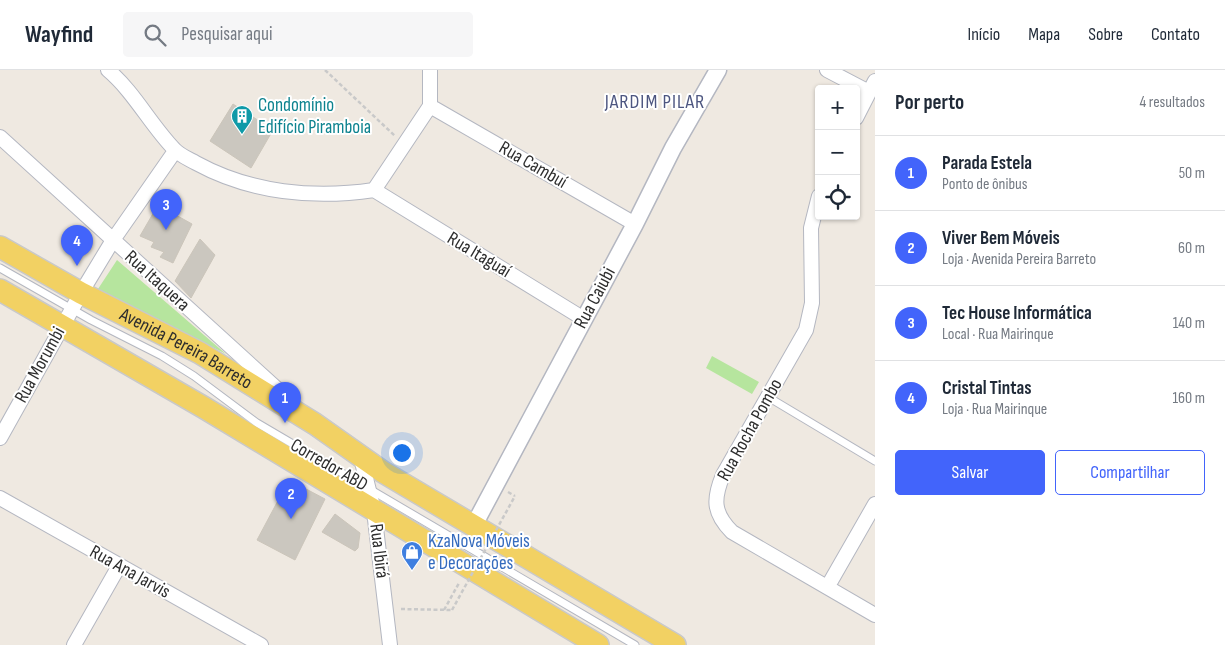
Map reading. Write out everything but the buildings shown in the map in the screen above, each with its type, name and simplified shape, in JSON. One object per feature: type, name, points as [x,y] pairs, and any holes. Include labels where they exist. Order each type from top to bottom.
[{"type":"main road","name":"Avenida Pereira Barreto","points":[[0,247],[71,309],[202,407],[598,645]]},
{"type":"main road","name":"Avenida Pereira Barreto","points":[[0,290],[71,309],[200,354],[315,424],[361,458],[473,527],[675,645]]},
{"type":"street","points":[[108,70],[134,98],[175,151],[205,168],[244,184],[308,193],[343,195],[374,190],[430,106],[430,70]]},
{"type":"street","name":"Rua Caiubi","points":[[473,527],[636,224],[674,148],[718,70]]},
{"type":"street","points":[[827,70],[872,86],[860,110]]},
{"type":"street","name":"Rua Cambuí","points":[[430,106],[636,224]]},
{"type":"street","name":"Rua Itaquera","points":[[0,138],[315,424]]},
{"type":"street","name":"Rua Morumbi","points":[[0,438],[71,309],[113,240],[175,151]]},
{"type":"street","name":"Rua Itaguaí","points":[[374,190],[584,319]]},
{"type":"street","name":"Rua Rocha Pombo","points":[[815,212],[811,228],[813,291],[811,314],[806,330],[722,475],[716,492],[717,511],[723,523],[732,532],[875,615]]},
{"type":"street","name":"Rua Ibirá","points":[[361,458],[374,511],[390,645]]},
{"type":"street","name":"Rua Ana Jarvis","points":[[0,498],[261,645]]},
{"type":"street","points":[[828,586],[875,504]]},
{"type":"street","points":[[74,645],[119,566]]},
{"type":"lane","name":"Corredor ABD","points":[[0,268],[71,309],[162,356],[194,376],[257,423],[635,645]]},
{"type":"lane","points":[[768,397],[875,461]]},
{"type":"path","points":[[325,70],[404,145]]},
{"type":"path","points":[[387,609],[452,610],[515,496]]},
{"type":"path","points":[[444,610],[468,567]]},
{"type":"green space","points":[[117,260],[226,354],[98,289]]},
{"type":"green space","points":[[712,356],[759,382],[752,394],[706,368]]},
{"type":"place","name":"Condomínio Edifício Piramboia","points":[[242,135]]},
{"type":"place","name":"Tec House Informática","points":[[166,230]]},
{"type":"place","name":"Cristal Tintas","points":[[77,266]]},
{"type":"place","name":"Parada Estela","points":[[285,423]]},
{"type":"place","name":"Viver Bem Móveis","points":[[291,519]]},
{"type":"place","name":"KzaNova Móveis e Decorações","points":[[412,571]]},
{"type":"district","name":"JARDIM PILAR","points":[[655,102]]}]
